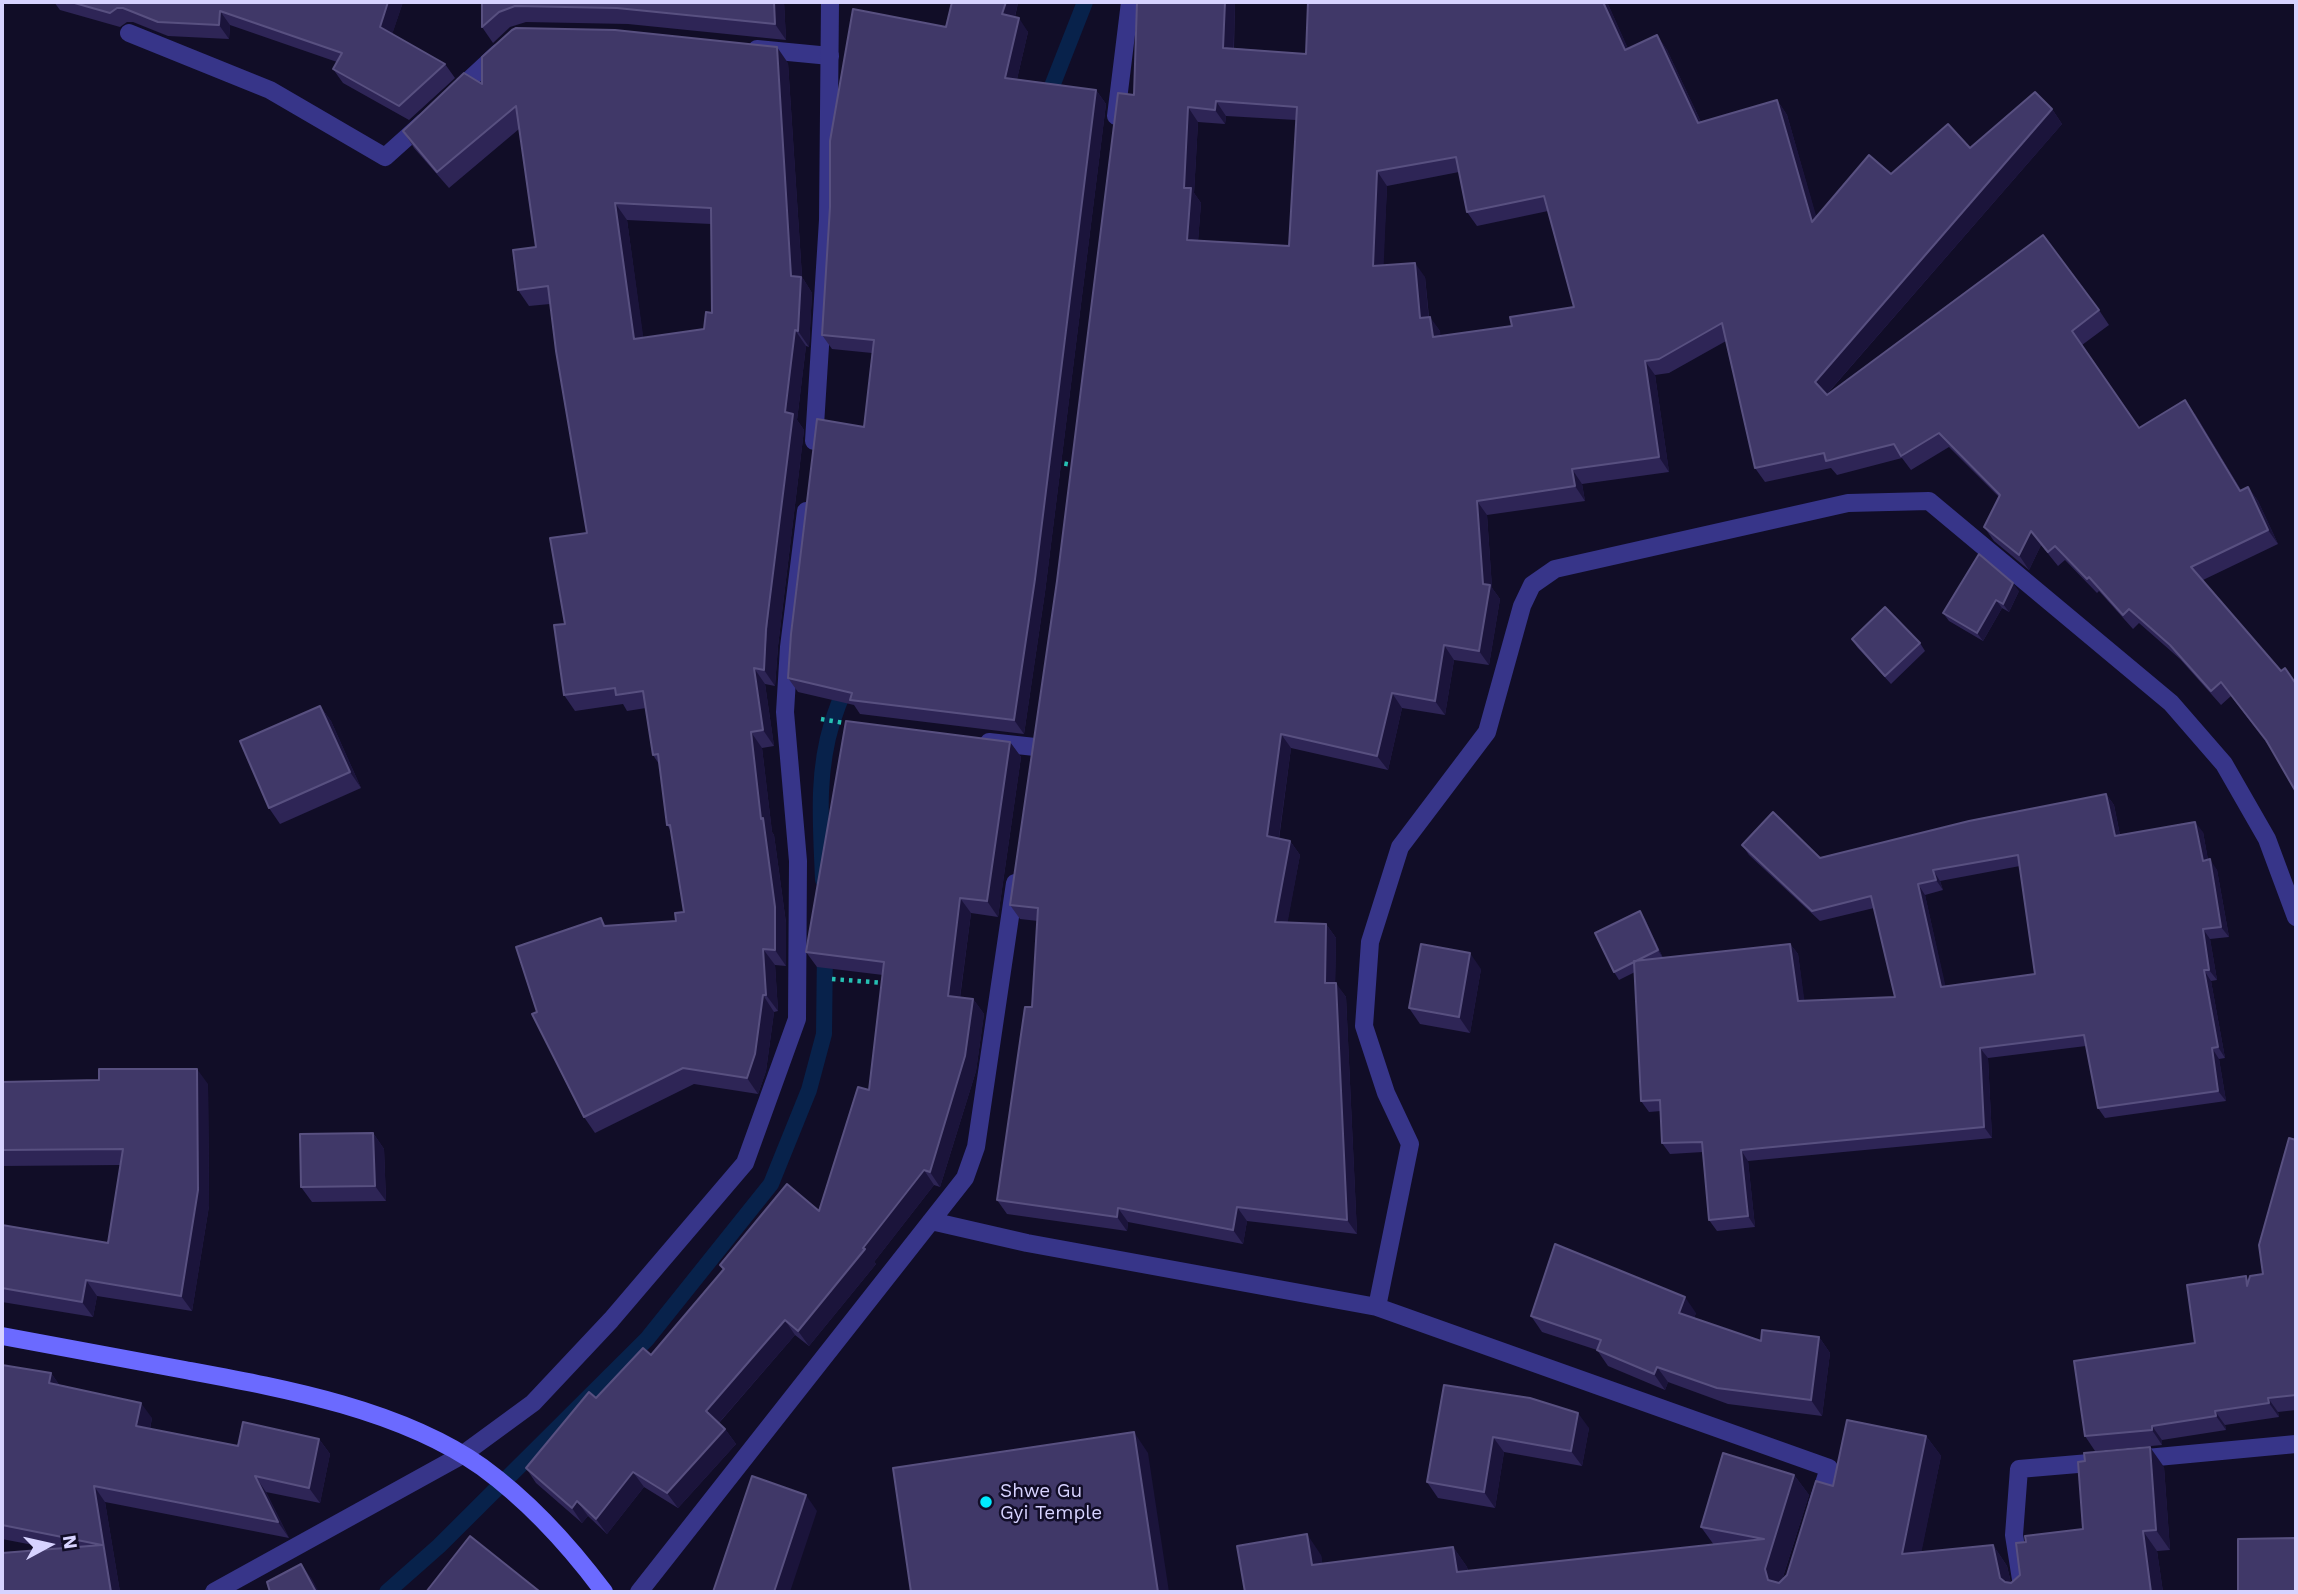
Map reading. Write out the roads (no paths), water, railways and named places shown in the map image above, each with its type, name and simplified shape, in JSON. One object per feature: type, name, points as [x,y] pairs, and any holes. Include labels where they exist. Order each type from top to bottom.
[{"type":"street","points":[[811,463],[816,424],[828,220],[830,2]]},
{"type":"street","points":[[1113,138],[1130,2]]},
{"type":"street","points":[[129,33],[270,90],[384,157],[506,46]]},
{"type":"street","points":[[735,46],[830,56]]},
{"type":"street","points":[[214,1592],[461,1455],[533,1403],[611,1320],[745,1163],[797,1020],[798,861],[785,712],[789,647],[808,489]]},
{"type":"street","points":[[1377,1307],[1410,1144],[1386,1093],[1364,1026],[1370,942],[1400,847],[1487,732],[1522,606],[1532,584],[1555,569],[1848,503],[1929,501],[2171,703],[2198,733],[2224,764],[2267,839],[2296,917]]},
{"type":"street","points":[[967,739],[1034,748]]},
{"type":"street","points":[[639,1592],[965,1178],[976,1147],[1016,872]]},
{"type":"street","points":[[931,1221],[1027,1243],[1377,1307],[1829,1468],[1813,1518]]},
{"type":"street","points":[[2,1336],[276,1387],[361,1411],[417,1432],[482,1467],[529,1506],[572,1549],[604,1592]]},
{"type":"street","points":[[2023,1592],[2014,1535],[2019,1469],[2296,1444]]},
{"type":"waterway","points":[[1045,104],[1085,2]]},
{"type":"waterway","points":[[823,880],[821,801],[824,762],[832,723],[849,683]]},
{"type":"waterway","points":[[387,1592],[439,1546],[647,1339],[771,1184],[809,1090],[824,1034],[825,948]]},
{"type":"place","name":"Shwe Gu Gyi Temple","points":[[986,1502]]}]
